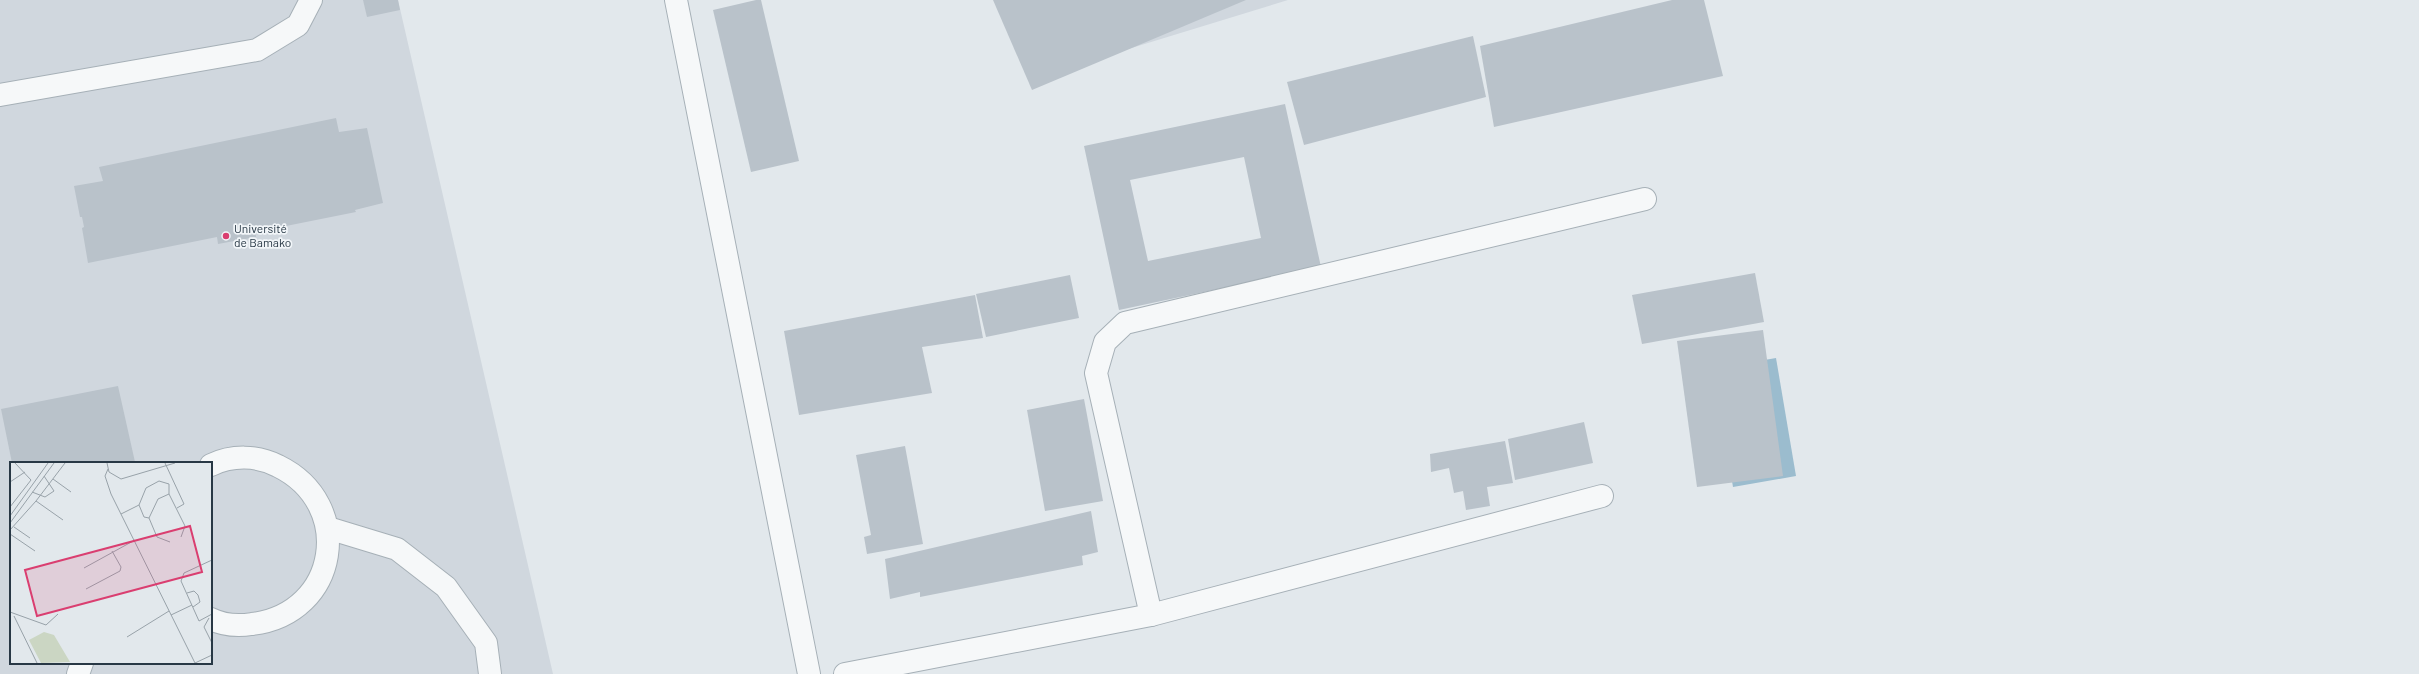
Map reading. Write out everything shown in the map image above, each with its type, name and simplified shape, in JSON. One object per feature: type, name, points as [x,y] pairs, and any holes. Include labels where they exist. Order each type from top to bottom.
[{"type":"street","points":[[0,96],[257,50],[298,25],[311,0]]},
{"type":"street","points":[[676,0],[809,674]]},
{"type":"street","points":[[1151,615],[1096,373],[1105,342],[1124,323],[1645,199]]},
{"type":"street","points":[[212,464],[221,460],[250,457],[268,461],[294,474],[314,495],[325,515],[329,544],[323,573],[312,592],[290,612],[269,622],[239,626],[212,619]]},
{"type":"street","points":[[845,674],[1151,615],[1602,496]]},
{"type":"street","points":[[328,528],[397,549],[446,587],[486,643],[490,674]]},
{"type":"street","points":[[78,674],[82,664]]},
{"type":"shaded area","name":"Université de Bamako","points":[[0,0],[398,0],[553,674],[0,674]]},
{"type":"shaded area","points":[[1091,0],[1288,0],[1125,50]]},
{"type":"water","points":[[1776,358],[1796,476],[1733,487],[1713,369]]},
{"type":"building","points":[[363,0],[398,0],[400,10],[367,17]]},
{"type":"building","points":[[761,0],[799,161],[751,172],[713,10]]},
{"type":"building","points":[[993,0],[1246,0],[1032,90]]},
{"type":"building","points":[[1672,0],[1704,0],[1723,76],[1494,127],[1480,46]]},
{"type":"building","points":[[1473,36],[1486,97],[1304,145],[1287,82]]},
{"type":"building","points":[[1285,104],[1321,267],[1119,310],[1084,146]],"holes":[[[1244,157],[1261,238],[1148,261],[1130,180]]]},
{"type":"building","points":[[336,118],[339,132],[367,128],[383,203],[355,210],[356,212],[256,232],[256,237],[218,244],[217,237],[88,263],[82,228],[84,227],[82,217],[80,217],[74,186],[103,181],[99,167]]},
{"type":"building","points":[[1755,273],[1764,322],[1642,344],[1632,295]]},
{"type":"building","points":[[1070,275],[1079,318],[986,337],[976,294]]},
{"type":"building","points":[[975,295],[983,338],[922,347],[932,393],[799,415],[784,331]]},
{"type":"building","points":[[1763,330],[1783,476],[1697,487],[1677,341]]},
{"type":"building","points":[[118,386],[135,462],[12,462],[1,409]]},
{"type":"building","points":[[1084,399],[1103,501],[1045,511],[1027,410]]},
{"type":"building","points":[[1584,422],[1593,463],[1515,480],[1508,439]]},
{"type":"building","points":[[1505,441],[1513,483],[1487,487],[1490,506],[1466,510],[1463,491],[1454,493],[1449,468],[1431,472],[1430,454]]},
{"type":"building","points":[[905,446],[923,544],[867,554],[864,537],[871,535],[856,455]]},
{"type":"building","points":[[1091,511],[1098,552],[1082,556],[1083,565],[920,597],[920,592],[890,599],[885,559]]},
{"type":"place","name":"Université de Bamako","points":[[226,236]]}]
